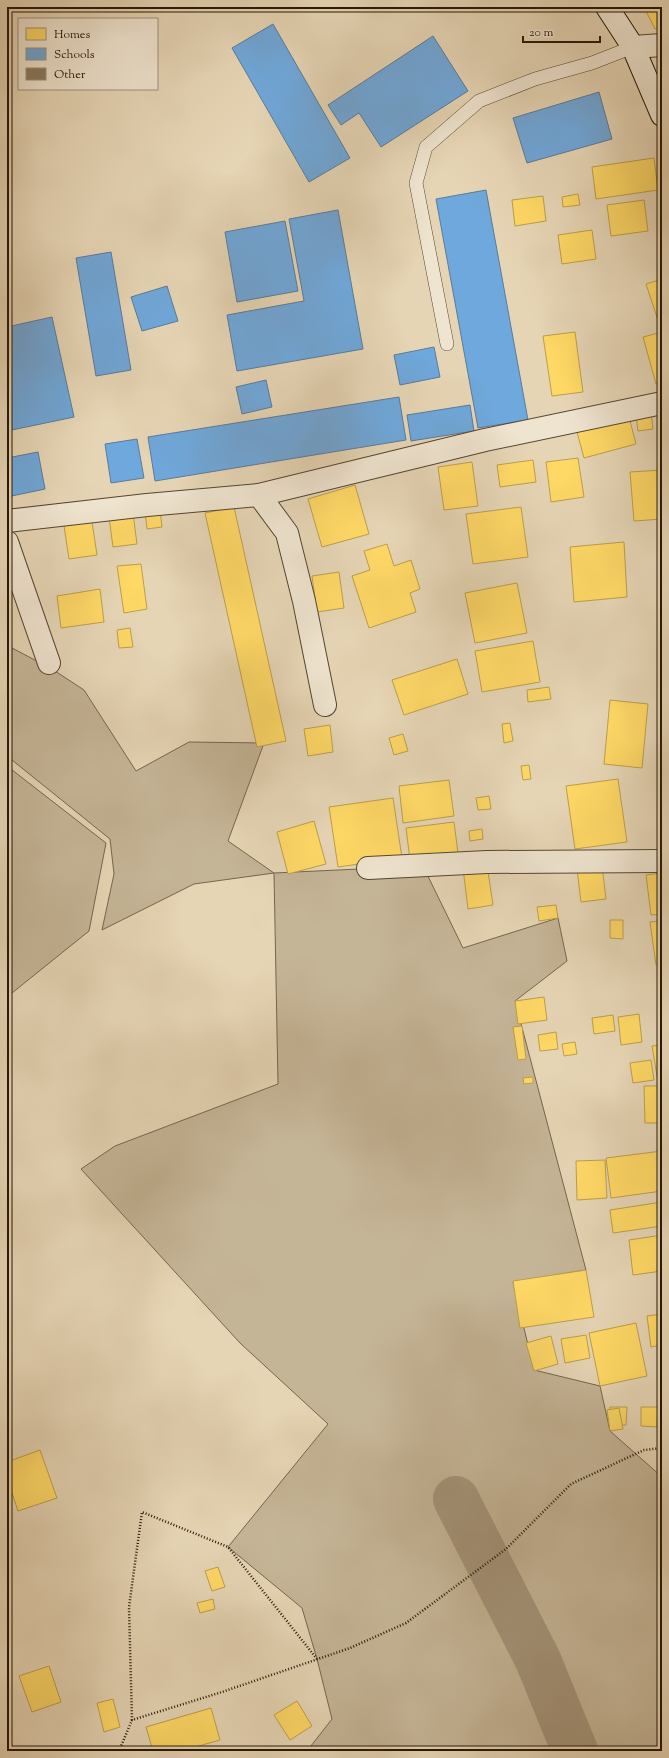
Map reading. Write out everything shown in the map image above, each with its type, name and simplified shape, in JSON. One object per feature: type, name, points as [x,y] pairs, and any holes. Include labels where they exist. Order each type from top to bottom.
[{"type":"street","points":[[607,7],[633,47],[662,115]]},
{"type":"street","points":[[633,47],[662,45]]},
{"type":"street","points":[[7,521],[147,505],[259,495],[486,440],[662,403]]},
{"type":"street","points":[[259,495],[287,533],[304,602],[325,705]]},
{"type":"street","points":[[7,542],[50,663]]},
{"type":"street","points":[[368,868],[487,862],[662,861]]},
{"type":"lane","points":[[447,344],[416,183],[426,147],[479,101],[535,79],[592,63],[633,47]]},
{"type":"path","points":[[132,1720],[222,1692],[350,1648],[406,1623],[506,1549],[571,1484],[644,1450],[662,1448]]},
{"type":"path","points":[[119,1751],[132,1720],[129,1607],[142,1512],[228,1547],[317,1659]]},
{"type":"shaded area","points":[[7,644],[52,669],[84,690],[136,771],[189,742],[264,743],[228,841],[274,873],[194,884],[102,930],[114,874],[110,839],[7,756]]},
{"type":"shaded area","points":[[7,766],[106,843],[89,931],[7,997]]},
{"type":"shaded area","points":[[423,866],[463,948],[558,918],[567,961],[515,1001],[586,1270],[513,1282],[534,1370],[600,1386],[610,1431],[662,1477],[662,1751],[307,1751],[332,1719],[302,1608],[228,1547],[328,1424],[240,1343],[81,1169],[115,1146],[278,1084],[274,873]]},
{"type":"building: Homes","points":[[653,7],[662,7],[662,25],[655,29],[646,11]]},
{"type":"building: Homes","points":[[654,158],[658,190],[596,199],[592,167]]},
{"type":"building: Homes","points":[[578,194],[580,205],[563,207],[562,197]]},
{"type":"building: Homes","points":[[543,196],[546,221],[515,226],[512,200]]},
{"type":"building: Homes","points":[[644,200],[648,231],[611,236],[607,205]]},
{"type":"building: Homes","points":[[592,230],[596,259],[562,264],[558,235]]},
{"type":"building: Homes","points":[[662,279],[662,322],[659,323],[646,284]]},
{"type":"building: Homes","points":[[575,332],[583,392],[552,396],[543,336]]},
{"type":"building: Homes","points":[[662,332],[662,382],[656,384],[643,337]]},
{"type":"building: Homes","points":[[628,413],[636,444],[584,458],[576,428]]},
{"type":"building: Homes","points":[[651,413],[653,429],[638,431],[636,415]]},
{"type":"building: Homes","points":[[578,458],[584,497],[551,502],[546,462]]},
{"type":"building: Homes","points":[[533,460],[536,482],[500,487],[497,465]]},
{"type":"building: Homes","points":[[472,462],[478,506],[444,510],[438,467]]},
{"type":"building: Homes","points":[[662,470],[662,519],[634,521],[630,472]]},
{"type":"building: Homes","points":[[355,485],[369,534],[322,547],[308,499]]},
{"type":"building: Homes","points":[[234,507],[286,741],[257,747],[205,513]]},
{"type":"building: Homes","points":[[521,507],[528,557],[473,564],[466,514]]},
{"type":"building: Homes","points":[[160,509],[162,527],[147,529],[145,511]]},
{"type":"building: Homes","points":[[133,513],[137,544],[113,547],[109,517]]},
{"type":"building: Homes","points":[[92,522],[97,555],[69,559],[64,526]]},
{"type":"building: Homes","points":[[624,542],[627,597],[574,602],[570,547]]},
{"type":"building: Homes","points":[[387,544],[394,566],[411,560],[420,589],[410,593],[416,612],[369,628],[352,576],[370,570],[364,551]]},
{"type":"building: Homes","points":[[141,564],[147,609],[124,613],[117,566]]},
{"type":"building: Homes","points":[[339,572],[344,608],[317,612],[312,576]]},
{"type":"building: Homes","points":[[517,583],[527,633],[475,643],[465,593]]},
{"type":"building: Homes","points":[[100,589],[104,622],[61,628],[57,596]]},
{"type":"building: Homes","points":[[130,628],[133,647],[119,648],[117,630]]},
{"type":"building: Homes","points":[[533,641],[540,682],[482,692],[475,651]]},
{"type":"building: Homes","points":[[457,659],[468,694],[404,715],[392,680]]},
{"type":"building: Homes","points":[[549,687],[551,699],[528,702],[527,690]]},
{"type":"building: Homes","points":[[610,700],[648,704],[642,768],[604,764]]},
{"type":"building: Homes","points":[[510,723],[513,741],[504,743],[502,724]]},
{"type":"building: Homes","points":[[330,725],[333,752],[308,756],[304,729]]},
{"type":"building: Homes","points":[[403,734],[408,751],[394,755],[389,738]]},
{"type":"building: Homes","points":[[529,765],[531,779],[523,780],[521,766]]},
{"type":"building: Homes","points":[[618,779],[627,842],[575,849],[566,786]]},
{"type":"building: Homes","points":[[449,780],[454,816],[403,823],[399,786]]},
{"type":"building: Homes","points":[[489,796],[491,809],[478,810],[476,798]]},
{"type":"building: Homes","points":[[393,798],[402,858],[338,867],[329,807]]},
{"type":"building: Homes","points":[[314,821],[326,864],[288,874],[277,832]]},
{"type":"building: Homes","points":[[454,822],[458,853],[410,860],[406,828]]},
{"type":"building: Homes","points":[[482,829],[483,839],[470,841],[469,831]]},
{"type":"building: Homes","points":[[487,865],[493,905],[468,909],[463,868]]},
{"type":"building: Homes","points":[[602,865],[606,899],[581,902],[577,869]]},
{"type":"building: Homes","points":[[662,873],[662,914],[651,915],[646,875]]},
{"type":"building: Homes","points":[[556,905],[558,918],[539,921],[537,907]]},
{"type":"building: Homes","points":[[610,920],[623,920],[623,939],[610,938]]},
{"type":"building: Homes","points":[[662,921],[662,965],[656,965],[650,922]]},
{"type":"building: Homes","points":[[544,997],[547,1020],[518,1024],[515,1001]]},
{"type":"building: Homes","points":[[639,1014],[642,1042],[621,1045],[618,1017]]},
{"type":"building: Homes","points":[[613,1015],[615,1031],[594,1034],[592,1018]]},
{"type":"building: Homes","points":[[522,1026],[526,1059],[518,1060],[513,1027]]},
{"type":"building: Homes","points":[[556,1032],[558,1049],[540,1051],[538,1035]]},
{"type":"building: Homes","points":[[575,1042],[577,1054],[564,1056],[562,1044]]},
{"type":"building: Homes","points":[[662,1045],[662,1081],[658,1082],[652,1046]]},
{"type":"building: Homes","points":[[651,1060],[654,1080],[633,1083],[630,1063]]},
{"type":"building: Homes","points":[[533,1077],[533,1083],[524,1084],[523,1078]]},
{"type":"building: Homes","points":[[644,1086],[662,1086],[662,1123],[645,1123]]},
{"type":"building: Homes","points":[[662,1151],[662,1191],[611,1198],[606,1158]]},
{"type":"building: Homes","points":[[605,1160],[607,1198],[577,1200],[576,1161]]},
{"type":"building: Homes","points":[[662,1202],[662,1226],[613,1233],[610,1210]]},
{"type":"building: Homes","points":[[662,1235],[662,1271],[633,1275],[629,1240]]},
{"type":"building: Homes","points":[[586,1270],[594,1317],[520,1328],[513,1281]]},
{"type":"building: Homes","points":[[662,1314],[662,1345],[651,1347],[647,1316]]},
{"type":"building: Homes","points":[[636,1323],[647,1376],[600,1386],[589,1333]]},
{"type":"building: Homes","points":[[586,1335],[590,1358],[565,1363],[561,1339]]},
{"type":"building: Homes","points":[[551,1336],[558,1364],[534,1371],[526,1343]]},
{"type":"building: Homes","points":[[610,1407],[627,1407],[626,1425],[609,1425]]},
{"type":"building: Homes","points":[[641,1407],[658,1407],[657,1427],[641,1426]]},
{"type":"building: Homes","points":[[619,1408],[623,1429],[610,1431],[607,1410]]},
{"type":"building: Homes","points":[[40,1450],[57,1498],[18,1511],[7,1478],[7,1462]]},
{"type":"building: Homes","points":[[218,1567],[225,1587],[212,1591],[205,1571]]},
{"type":"building: Homes","points":[[213,1599],[215,1609],[200,1613],[197,1603]]},
{"type":"building: Homes","points":[[49,1666],[61,1702],[32,1712],[19,1676]]},
{"type":"building: Homes","points":[[113,1699],[120,1727],[104,1732],[97,1703]]},
{"type":"building: Homes","points":[[297,1701],[312,1726],[290,1740],[274,1715]]},
{"type":"building: Homes","points":[[211,1708],[220,1740],[181,1751],[153,1751],[146,1727]]},
{"type":"building: Schools","points":[[273,24],[350,158],[309,182],[232,48]]},
{"type":"building: Schools","points":[[433,36],[468,91],[381,147],[359,113],[341,125],[328,105]]},
{"type":"building: Schools","points":[[599,92],[612,139],[527,163],[513,118]]},
{"type":"building: Schools","points":[[486,190],[528,420],[478,428],[436,199]]},
{"type":"building: Schools","points":[[338,210],[363,349],[237,371],[227,315],[304,301],[289,219]]},
{"type":"building: Schools","points":[[285,221],[298,291],[237,302],[225,232]]},
{"type":"building: Schools","points":[[111,252],[131,370],[96,376],[76,258]]},
{"type":"building: Schools","points":[[167,286],[178,321],[142,331],[131,297]]},
{"type":"building: Schools","points":[[52,317],[74,417],[7,431],[7,327]]},
{"type":"building: Schools","points":[[434,347],[440,377],[400,385],[394,355]]},
{"type":"building: Schools","points":[[266,380],[272,407],[242,414],[236,387]]},
{"type":"building: Schools","points":[[399,397],[406,440],[155,481],[148,437]]},
{"type":"building: Schools","points":[[470,405],[474,431],[411,441],[407,415]]},
{"type":"building: Schools","points":[[137,439],[144,478],[111,483],[105,444]]},
{"type":"building: Schools","points":[[38,452],[45,489],[7,497],[7,458]]},
{"type":"building: Other","points":[[662,71],[662,82],[654,85],[651,76]]},
{"type":"waterway","points":[[456,1499],[538,1660],[575,1751]]}]
